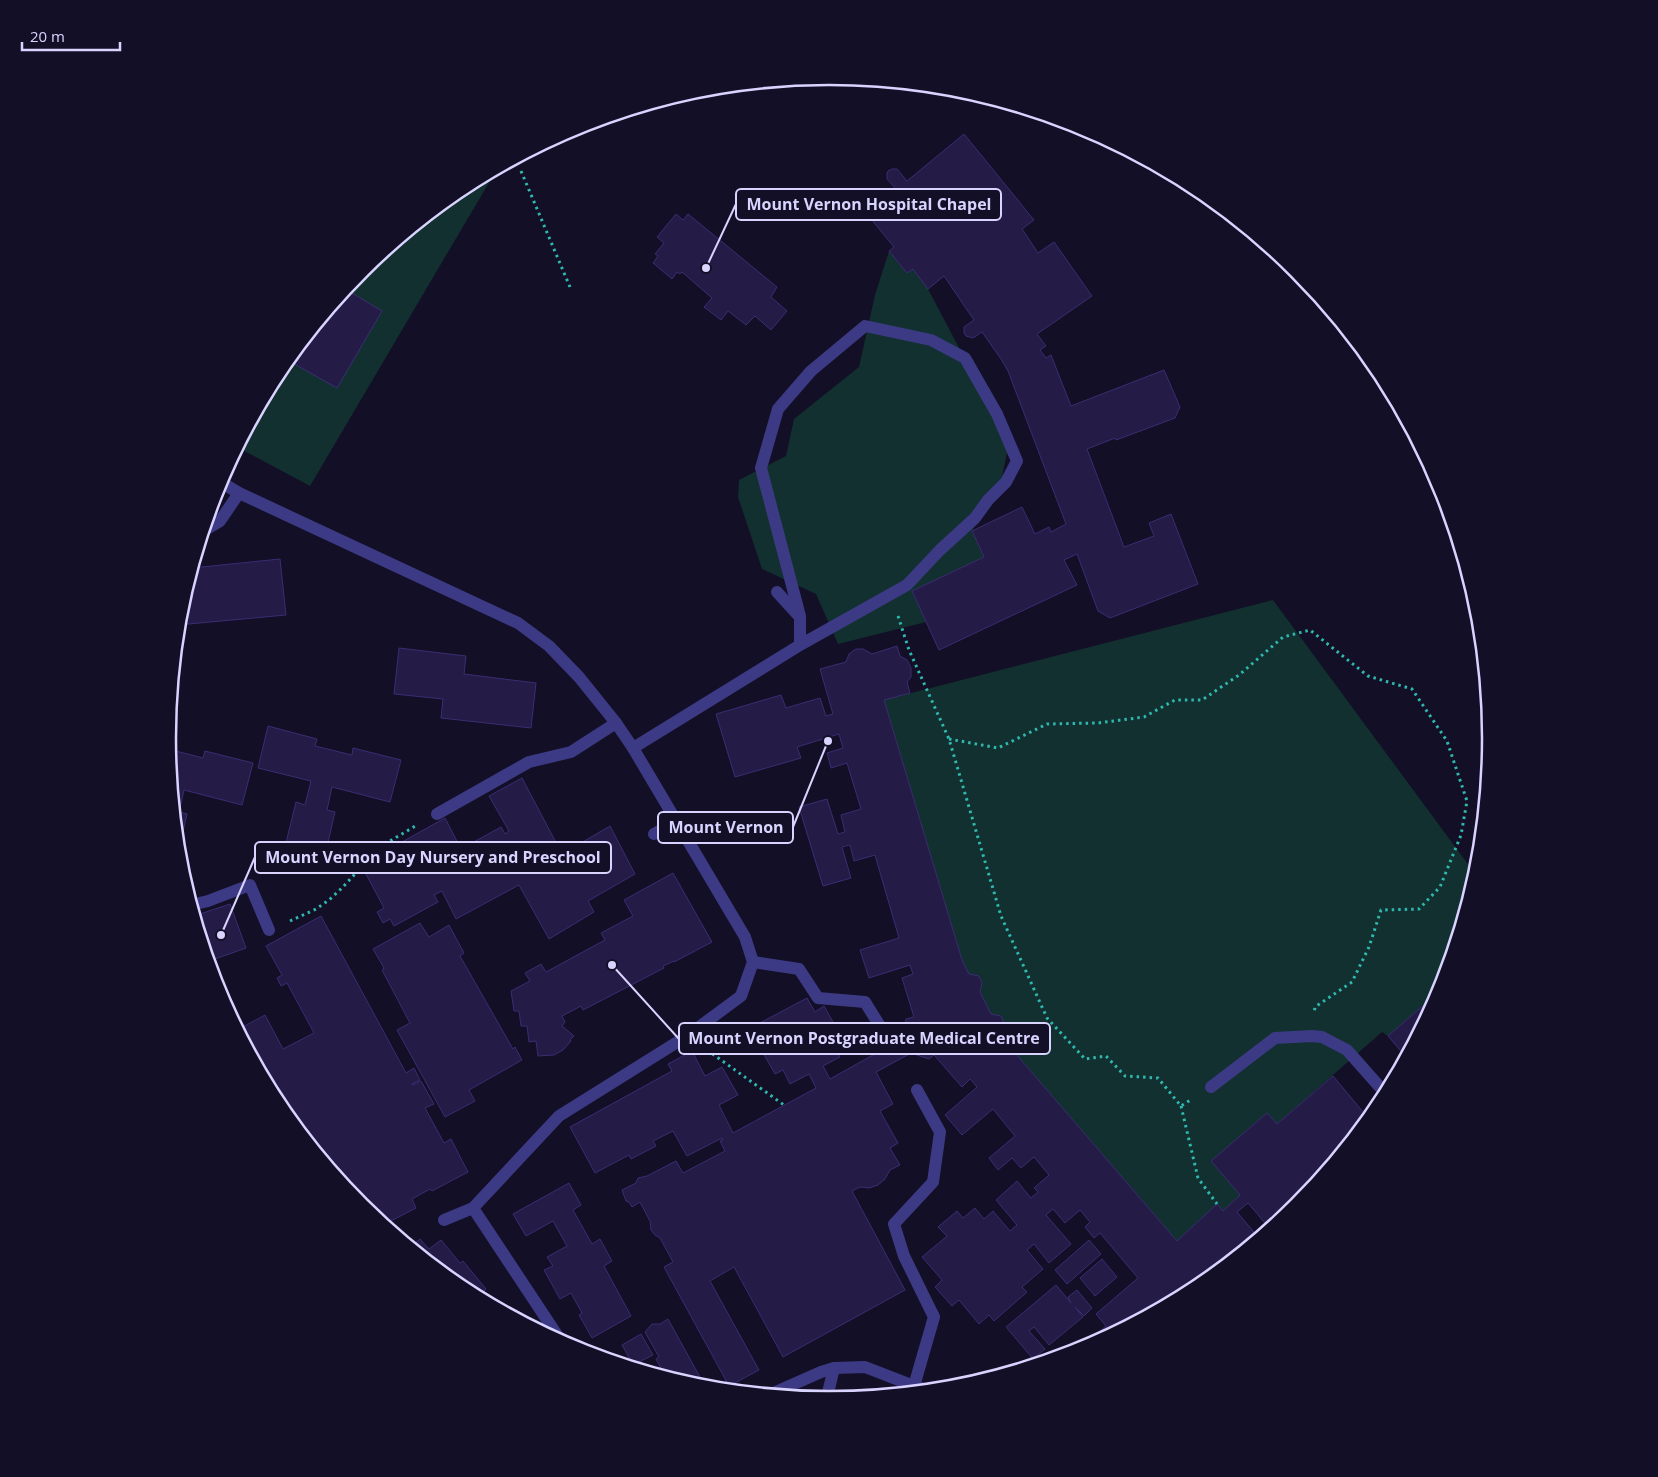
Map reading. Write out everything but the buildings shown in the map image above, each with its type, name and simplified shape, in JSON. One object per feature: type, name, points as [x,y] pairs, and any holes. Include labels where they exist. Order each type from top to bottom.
[{"type":"lane","points":[[634,748],[800,645],[907,586],[940,550],[975,518],[988,500],[1006,482],[1017,461],[997,414],[965,358],[931,340],[866,326],[811,371],[778,409],[761,468],[800,616],[800,645]]},
{"type":"lane","points":[[226,486],[238,493],[518,623],[555,652],[579,677],[634,748],[745,937],[754,962],[741,996],[687,1036],[559,1116],[472,1208],[444,1220]]},
{"type":"lane","points":[[211,527],[220,521],[238,493]]},
{"type":"lane","points":[[777,592],[800,616]]},
{"type":"lane","points":[[437,814],[529,762],[570,752],[616,723]]},
{"type":"lane","points":[[654,834],[677,821]]},
{"type":"lane","points":[[197,904],[250,885],[269,930]]},
{"type":"lane","points":[[754,962],[799,969],[818,998],[866,1002],[888,1039]]},
{"type":"lane","points":[[1211,1087],[1275,1038],[1312,1036],[1322,1037],[1347,1050],[1381,1088]]},
{"type":"lane","points":[[780,1390],[834,1368],[865,1367],[914,1386],[934,1317],[904,1256],[894,1224],[933,1182],[940,1132],[916,1090]]},
{"type":"lane","points":[[472,1208],[555,1331]]},
{"type":"lane","points":[[828,1392],[834,1368]]},
{"type":"path","points":[[521,171],[570,287]]},
{"type":"path","points":[[890,595],[909,650],[950,739],[1001,916],[1047,1018],[1084,1059],[1106,1056],[1126,1076],[1158,1078],[1181,1106],[1198,1178],[1217,1204]]},
{"type":"path","points":[[950,739],[998,748],[1047,724],[1098,722],[1144,717],[1175,700],[1202,700],[1239,675],[1282,637],[1310,630],[1368,676],[1412,689],[1448,742],[1467,801],[1461,835],[1440,887],[1419,909],[1381,910],[1369,947],[1352,982],[1314,1007],[1312,1036]]},
{"type":"path","points":[[269,930],[316,909],[342,888],[380,847],[437,814]]},
{"type":"path","points":[[687,1036],[784,1105]]},
{"type":"path","points":[[1181,1106],[1211,1087]]},
{"type":"green space","points":[[490,180],[310,486],[243,450],[263,412],[286,375],[311,341],[367,276],[431,220]]},
{"type":"green space","points":[[889,251],[907,273],[913,269],[928,289],[995,416],[1008,448],[1002,477],[972,531],[984,557],[912,591],[926,622],[838,644],[816,594],[762,569],[738,497],[739,480],[786,456],[794,419],[859,367],[875,295]]},
{"type":"green space","points":[[1273,600],[1470,867],[1448,949],[1427,1002],[1388,1036],[1382,1032],[1277,1124],[1267,1113],[1212,1161],[1240,1195],[1223,1211],[1217,1204],[1177,1241],[1009,1046],[1002,1032],[1001,1016],[991,1014],[980,992],[982,983],[979,976],[969,974],[962,960],[884,700]]},
{"type":"place","name":"Mount Vernon Hospital Chapel","points":[[706,268]]},
{"type":"place","name":"Mount Vernon","points":[[828,741]]},
{"type":"place","name":"Mount Vernon Day Nursery and Preschool","points":[[221,935]]},
{"type":"place","name":"Mount Vernon Postgraduate Medical Centre","points":[[612,965]]}]
